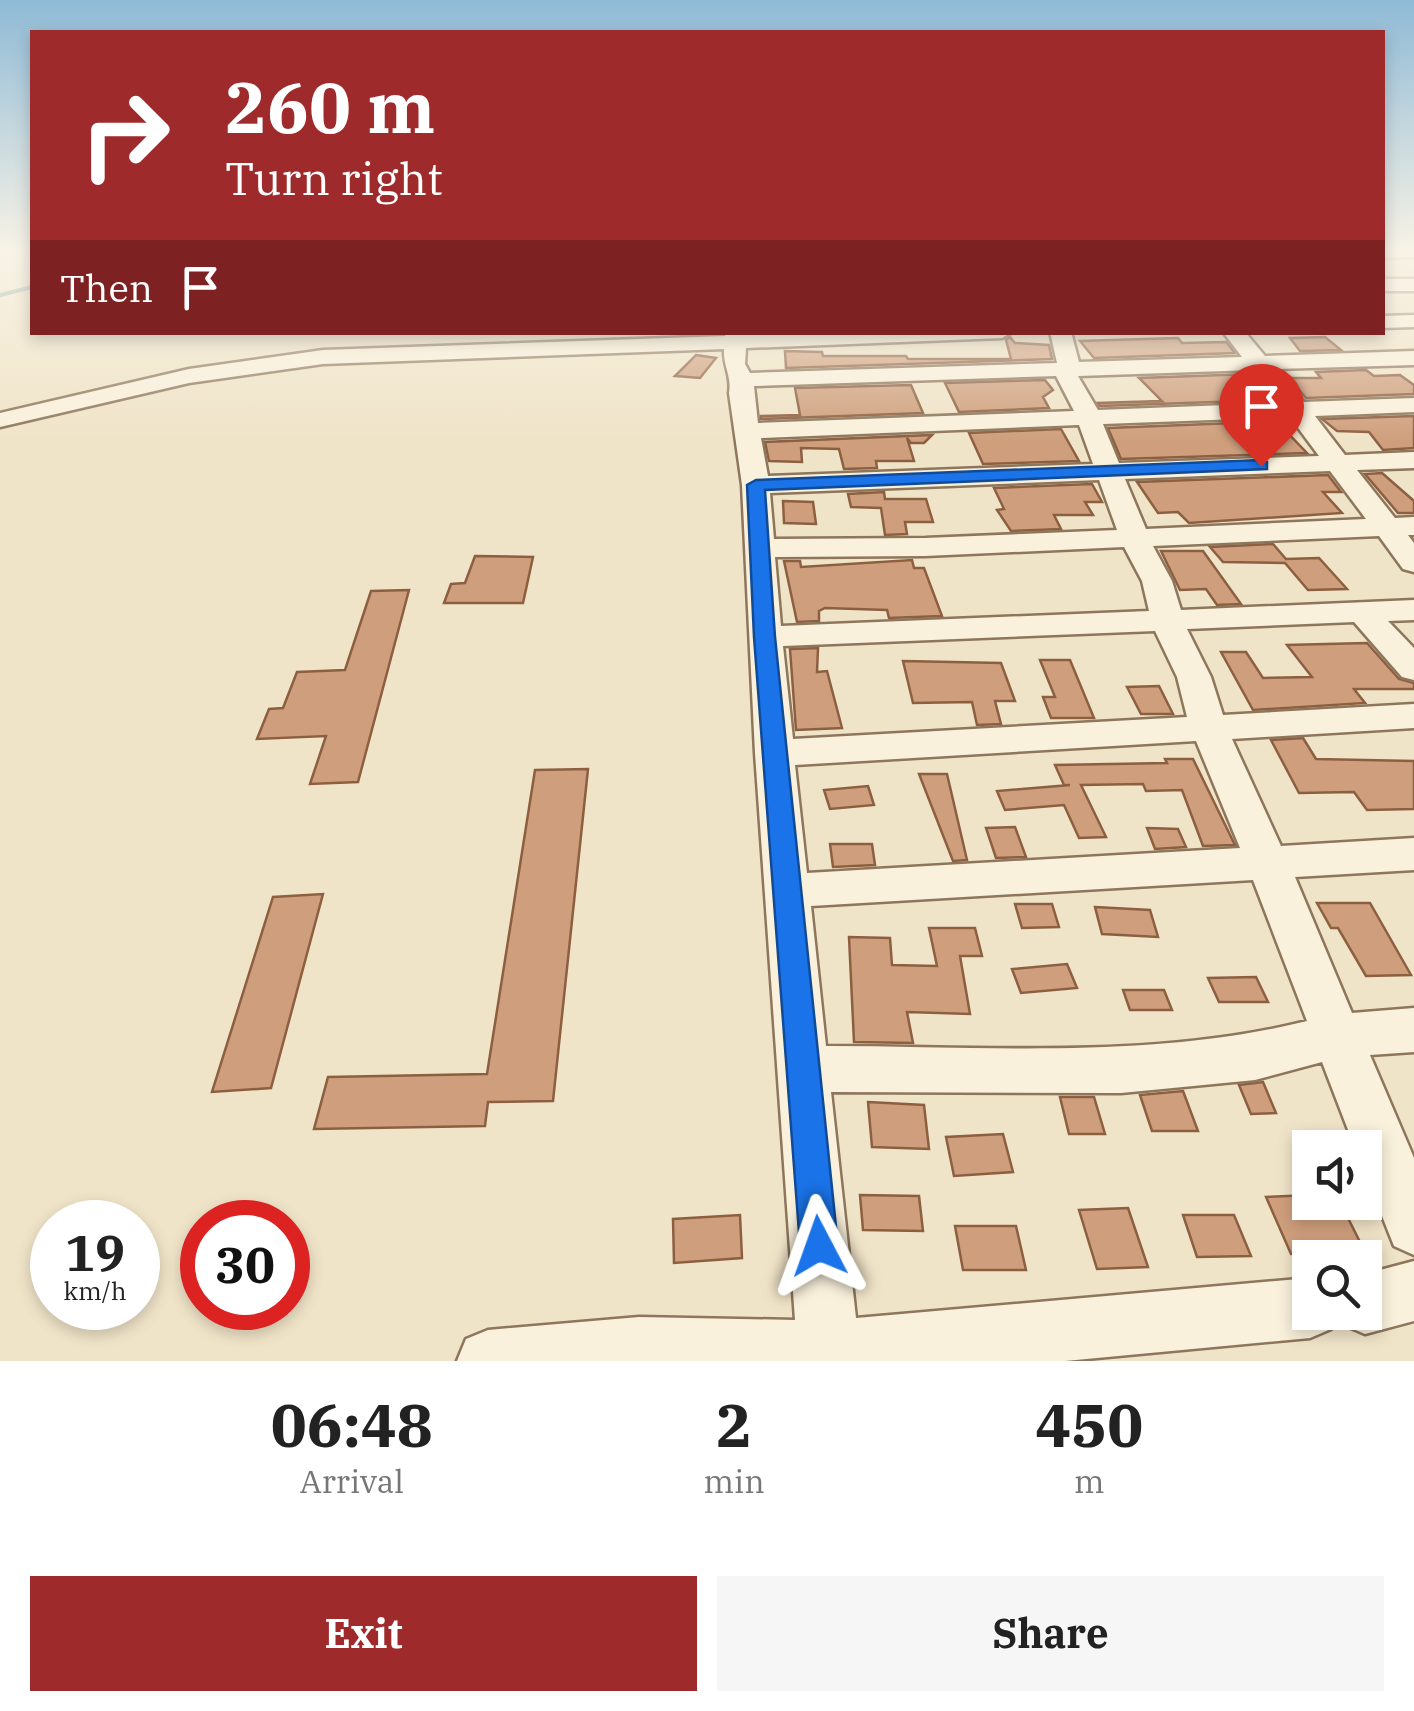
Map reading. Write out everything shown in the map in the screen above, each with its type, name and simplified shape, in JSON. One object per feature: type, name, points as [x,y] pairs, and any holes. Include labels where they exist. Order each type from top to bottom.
[{"type":"street","points":[[1385,324],[1414,321]]},
{"type":"street","points":[[1385,328],[1410,362]]},
{"type":"street","points":[[738,351],[960,335]]},
{"type":"street","points":[[1234,335],[1336,463],[1401,527],[1414,562]]},
{"type":"street","points":[[0,420],[264,363],[403,353],[738,351],[1062,340],[1257,363],[1410,362]]},
{"type":"street","points":[[1062,340],[1136,540],[1157,581],[1168,623],[1194,678],[1208,726],[1244,805],[1414,1226]]},
{"type":"street","points":[[738,351],[740,393],[756,485],[764,637],[806,1069],[828,1356]]},
{"type":"street","points":[[747,431],[1414,405]]},
{"type":"street","points":[[756,485],[1414,460]]},
{"type":"street","points":[[761,548],[1136,540],[1401,527]]},
{"type":"street","points":[[764,637],[1414,610]]},
{"type":"street","points":[[1362,612],[1414,669]]},
{"type":"street","points":[[774,753],[1414,716]]},
{"type":"street","points":[[789,891],[958,876],[1414,854]]},
{"type":"street","points":[[806,1069],[1120,1070],[1254,1056],[1336,1036],[1414,1030]]},
{"type":"street","points":[[1382,1299],[1414,1291]]},
{"type":"street","points":[[488,1361],[639,1348],[828,1356],[1292,1310]]},
{"type":"building","points":[[1010,337],[1015,343],[1049,345],[1052,359],[786,368],[785,351],[822,352],[823,356],[1011,359],[1006,340]]},
{"type":"building","points":[[1325,337],[1341,350],[1300,351],[1290,338]]},
{"type":"building","points":[[1178,338],[1182,343],[1226,342],[1235,353],[1094,358],[1080,341]]},
{"type":"building","points":[[696,355],[716,358],[700,378],[675,376]]},
{"type":"building","points":[[1366,370],[1374,376],[1400,375],[1414,385],[1414,394],[1306,398],[1289,378],[1321,378],[1316,372]]},
{"type":"building","points":[[1251,374],[1272,400],[1100,406],[1098,403],[1162,401],[1139,378]]},
{"type":"building","points":[[1045,380],[1053,390],[1043,397],[1049,408],[959,412],[945,383]]},
{"type":"building","points":[[911,385],[923,413],[761,419],[800,415],[795,388]]},
{"type":"building","points":[[1414,416],[1414,448],[1383,450],[1369,432],[1337,431],[1322,419]]},
{"type":"building","points":[[1288,421],[1294,428],[1283,428],[1307,453],[1121,459],[1108,428]]},
{"type":"building","points":[[1061,429],[1079,461],[983,464],[969,433]]},
{"type":"building","points":[[932,435],[924,443],[911,443],[907,438],[914,461],[876,461],[877,468],[844,469],[839,449],[801,448],[802,462],[769,461],[765,442]]},
{"type":"building","points":[[1382,473],[1414,501],[1414,513],[1398,513],[1365,474]]},
{"type":"building","points":[[1328,475],[1341,492],[1323,492],[1342,513],[1189,523],[1178,512],[1158,513],[1137,482]]},
{"type":"building","points":[[1092,484],[1102,502],[1085,502],[1093,515],[1054,515],[1061,529],[1011,531],[997,510],[1004,509],[994,488]]},
{"type":"building","points":[[884,492],[885,499],[926,499],[933,522],[905,522],[907,534],[885,535],[881,508],[851,507],[848,494]]},
{"type":"building","points":[[783,501],[813,502],[816,524],[784,523]]},
{"type":"building","points":[[1273,544],[1286,559],[1319,558],[1347,589],[1308,590],[1285,563],[1223,562],[1210,547]]},
{"type":"building","points":[[1161,551],[1203,551],[1241,604],[1217,605],[1206,589],[1180,590]]},
{"type":"building","points":[[475,556],[533,557],[523,603],[444,603],[451,584],[465,583]]},
{"type":"building","points":[[912,560],[914,568],[924,568],[942,616],[889,618],[887,610],[825,608],[819,611],[819,621],[797,622],[784,561],[800,561],[801,567]]},
{"type":"building","points":[[409,590],[358,782],[310,784],[326,736],[257,739],[269,709],[283,708],[297,672],[345,670],[371,591]]},
{"type":"building","points":[[1367,643],[1399,679],[1414,683],[1414,689],[1354,689],[1365,703],[1253,710],[1221,652],[1246,652],[1263,678],[1312,677],[1287,645]]},
{"type":"building","points":[[818,648],[817,672],[827,671],[842,728],[796,730],[790,649]]},
{"type":"building","points":[[1040,660],[1070,660],[1094,718],[1051,718],[1043,697],[1055,697]]},
{"type":"building","points":[[903,661],[1001,663],[1015,701],[995,701],[1001,724],[977,725],[972,702],[913,703]]},
{"type":"building","points":[[1159,686],[1173,714],[1141,714],[1127,687]]},
{"type":"building","points":[[1303,738],[1316,759],[1414,761],[1414,809],[1367,810],[1354,792],[1299,793],[1271,740]]},
{"type":"building","points":[[1165,759],[1193,759],[1235,845],[1203,846],[1182,790],[1146,791],[1143,784],[1081,785],[1106,837],[1079,838],[1064,805],[1005,810],[997,791],[1070,785],[1064,785],[1055,765],[1167,763]]},
{"type":"building","points":[[588,769],[553,1101],[488,1102],[485,1126],[314,1129],[328,1077],[487,1074],[535,770]]},
{"type":"building","points":[[919,774],[947,774],[967,860],[953,861]]},
{"type":"building","points":[[868,786],[874,805],[830,809],[824,790]]},
{"type":"building","points":[[1015,827],[1026,857],[996,858],[986,828]]},
{"type":"building","points":[[1147,828],[1178,829],[1186,847],[1155,849]]},
{"type":"building","points":[[830,844],[872,844],[875,865],[833,867]]},
{"type":"building","points":[[323,894],[271,1088],[212,1092],[273,897]]},
{"type":"building","points":[[1317,903],[1370,903],[1411,975],[1366,976],[1338,928],[1331,928]]},
{"type":"building","points":[[1015,904],[1052,904],[1059,927],[1022,928]]},
{"type":"building","points":[[1095,907],[1150,910],[1158,937],[1102,934]]},
{"type":"building","points":[[929,928],[975,928],[982,956],[960,956],[970,1014],[907,1012],[913,1043],[854,1042],[849,937],[890,938],[892,965],[937,966]]},
{"type":"building","points":[[1067,964],[1077,988],[1021,993],[1012,969]]},
{"type":"building","points":[[1256,977],[1268,1002],[1219,1002],[1208,978]]},
{"type":"building","points":[[1123,990],[1164,990],[1172,1010],[1130,1010]]},
{"type":"building","points":[[1263,1082],[1276,1113],[1251,1114],[1239,1085]]},
{"type":"building","points":[[1183,1091],[1198,1131],[1152,1131],[1140,1095]]},
{"type":"building","points":[[1060,1097],[1094,1097],[1105,1134],[1069,1134]]},
{"type":"building","points":[[868,1102],[924,1105],[929,1149],[872,1147]]},
{"type":"building","points":[[1003,1134],[1013,1172],[954,1176],[946,1137]]},
{"type":"building","points":[[860,1195],[919,1196],[923,1231],[863,1230]]},
{"type":"building","points":[[1292,1196],[1292,1220],[1349,1220],[1359,1240],[1292,1240],[1291,1254],[1266,1197]]},
{"type":"building","points":[[1128,1208],[1148,1267],[1097,1269],[1079,1210]]},
{"type":"building","points":[[740,1215],[742,1258],[674,1263],[673,1219]]},
{"type":"building","points":[[1183,1215],[1234,1215],[1251,1256],[1197,1257]]},
{"type":"building","points":[[955,1226],[1016,1226],[1026,1270],[963,1270]]},
{"type":"route","points":[[819,1246],[764,637],[756,485],[1261,466]]}]
